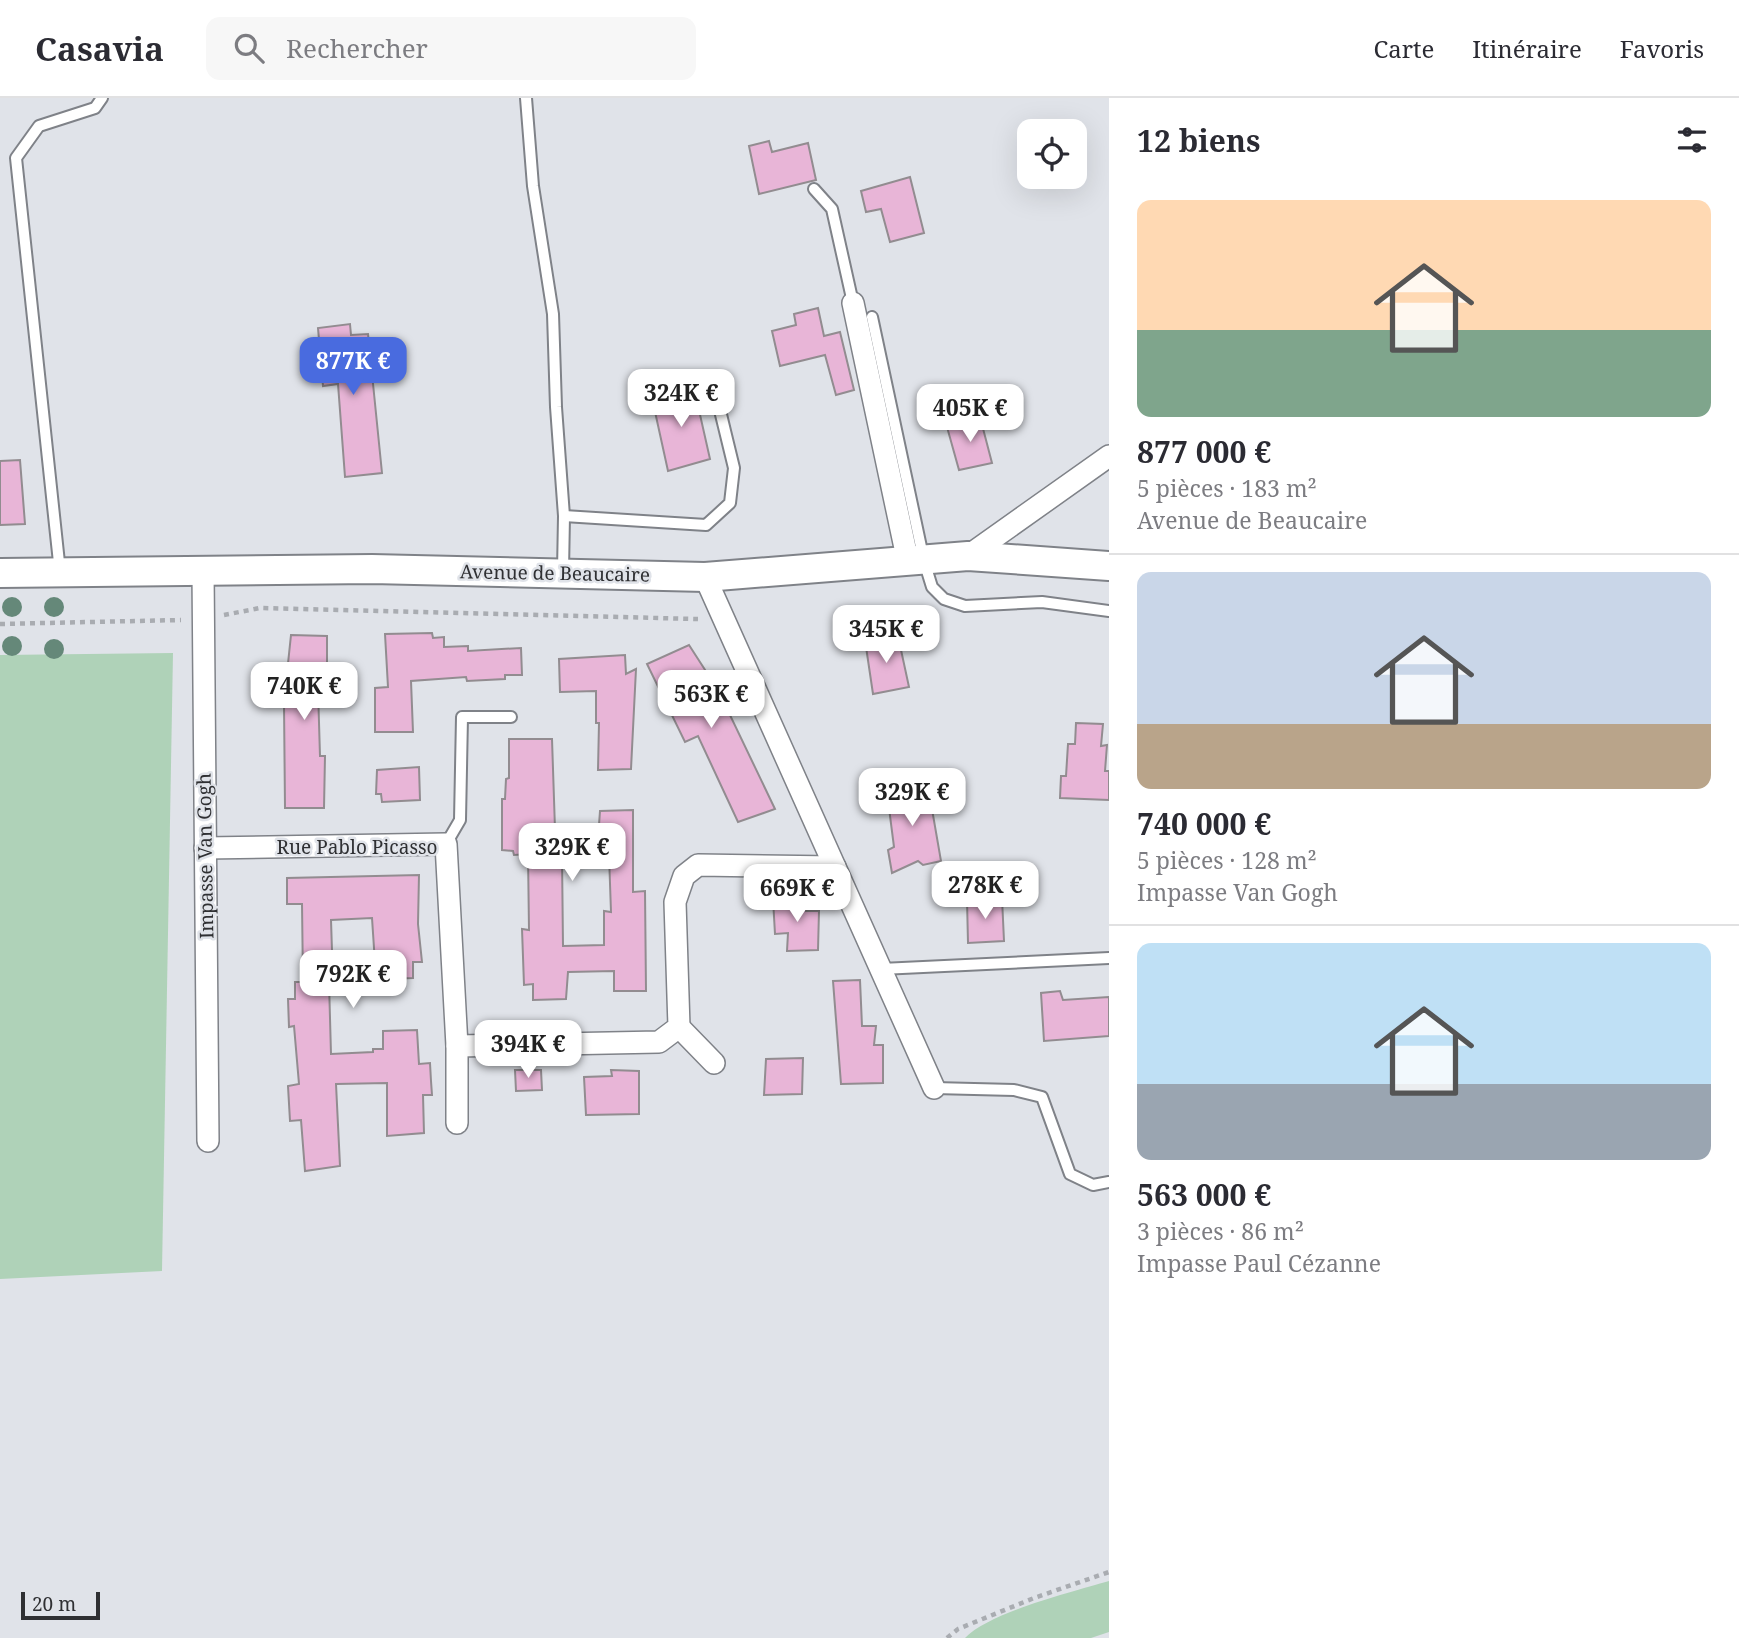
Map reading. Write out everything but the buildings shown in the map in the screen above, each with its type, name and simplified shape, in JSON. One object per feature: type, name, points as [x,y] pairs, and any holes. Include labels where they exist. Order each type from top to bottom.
[{"type":"street","points":[[853,303],[916,561]]},
{"type":"street","points":[[968,556],[1109,456]]},
{"type":"street","name":"Avenue de Beaucaire","points":[[0,573],[372,569],[705,577],[968,556],[1109,566]]},
{"type":"street","name":"Impasse Van Gogh","points":[[203,571],[208,1141]]},
{"type":"street","points":[[705,577],[934,1088]]},
{"type":"street","name":"Rue Pablo Picasso","points":[[205,848],[446,845],[457,1046],[457,1123]]},
{"type":"street","points":[[714,1063],[680,1027],[676,902],[684,876],[698,866],[835,867]]},
{"type":"street","points":[[457,1046],[659,1042],[680,1027]]},
{"type":"lane","points":[[60,572],[16,158],[40,126],[95,108],[102,98]]},
{"type":"lane","points":[[526,98],[533,186],[553,314],[564,516],[563,574]]},
{"type":"lane","points":[[814,189],[832,209],[853,303]]},
{"type":"lane","points":[[872,317],[916,561],[932,587],[944,600],[965,606],[1042,602],[1109,611]]},
{"type":"lane","points":[[564,516],[706,525],[730,503],[734,468],[717,398]]},
{"type":"lane","points":[[446,845],[460,820],[462,717],[511,717]]},
{"type":"lane","points":[[881,969],[1109,958]]},
{"type":"lane","points":[[934,1088],[1014,1090],[1042,1097],[1070,1174],[1093,1185],[1109,1182]]},
{"type":"path","points":[[0,624],[203,620],[260,608],[724,619]]},
{"type":"path","points":[[947,1638],[958,1629],[1034,1598],[1109,1572]]},
{"type":"green space","points":[[173,653],[162,1271],[0,1279],[0,655]]},
{"type":"green space","points":[[1109,1581],[1109,1632],[1091,1638],[965,1638],[1012,1611]]}]
